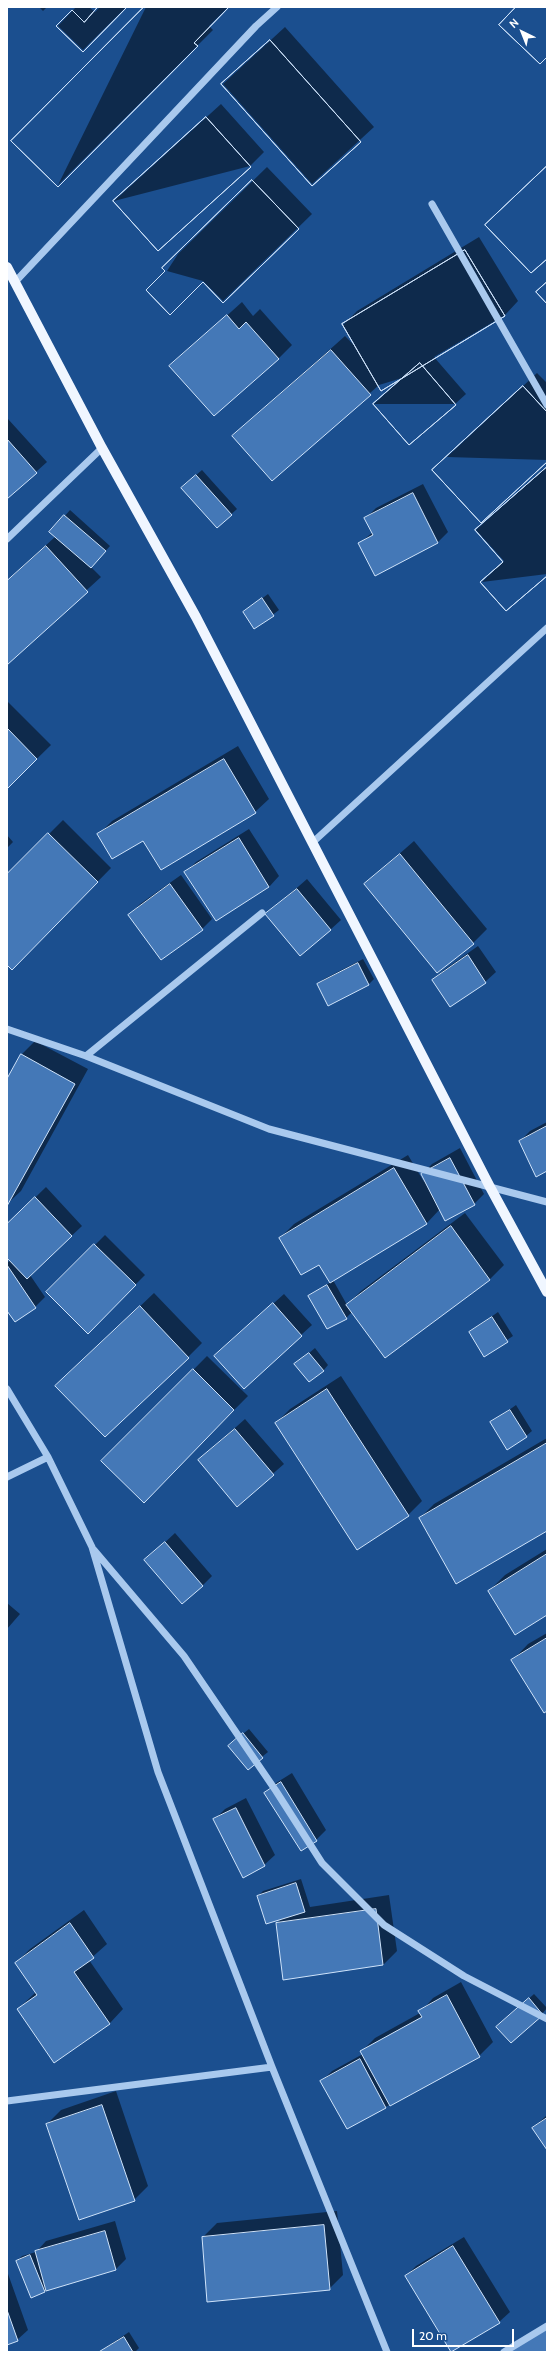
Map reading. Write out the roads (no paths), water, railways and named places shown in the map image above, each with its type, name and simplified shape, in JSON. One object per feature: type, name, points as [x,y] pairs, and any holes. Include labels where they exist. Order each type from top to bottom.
[{"type":"main road","points":[[7,267],[102,448],[196,617],[490,1187],[547,1292]]},
{"type":"street","points":[[15,282],[256,26],[277,7]]},
{"type":"street","points":[[432,204],[547,405]]},
{"type":"street","points":[[7,540],[102,448]]},
{"type":"street","points":[[312,843],[547,628]]},
{"type":"street","points":[[86,1056],[262,913]]},
{"type":"street","points":[[7,1028],[86,1056],[269,1129],[547,1202]]},
{"type":"street","points":[[7,1389],[48,1457],[92,1547],[158,1772],[272,2067],[387,2352]]},
{"type":"street","points":[[7,1477],[48,1457]]},
{"type":"street","points":[[92,1547],[184,1656],[276,1791],[322,1864],[384,1925],[464,1976],[547,2019]]},
{"type":"street","points":[[7,2101],[272,2067]]},
{"type":"street","points":[[504,2352],[547,2326]]}]
